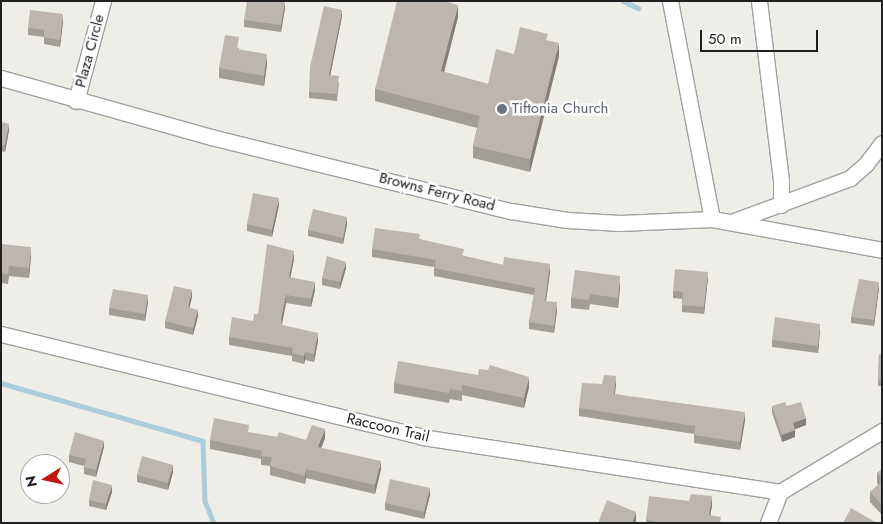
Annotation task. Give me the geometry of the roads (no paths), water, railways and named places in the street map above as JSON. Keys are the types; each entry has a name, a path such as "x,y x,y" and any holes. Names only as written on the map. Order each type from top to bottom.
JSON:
{"street":[{"name":"Plaza Circle","path":"76,101 103,1"},
{"path":"670,1 712,219"},
{"path":"759,1 781,181 781,205"},
{"name":"Browns Ferry Road","path":"1,78 76,101 511,211 568,220 620,223 712,219 882,250"},
{"path":"733,222 850,178 866,164 882,143"},
{"name":"Raccoon Trail","path":"1,334 422,437 780,492"},
{"path":"768,523 780,492 882,431"}],"waterway":[{"path":"623,1 638,8"},
{"path":"1,383 203,441 205,501 214,523"}],"place":[{"name":"Tiftonia Church","path":"502,109"}]}
